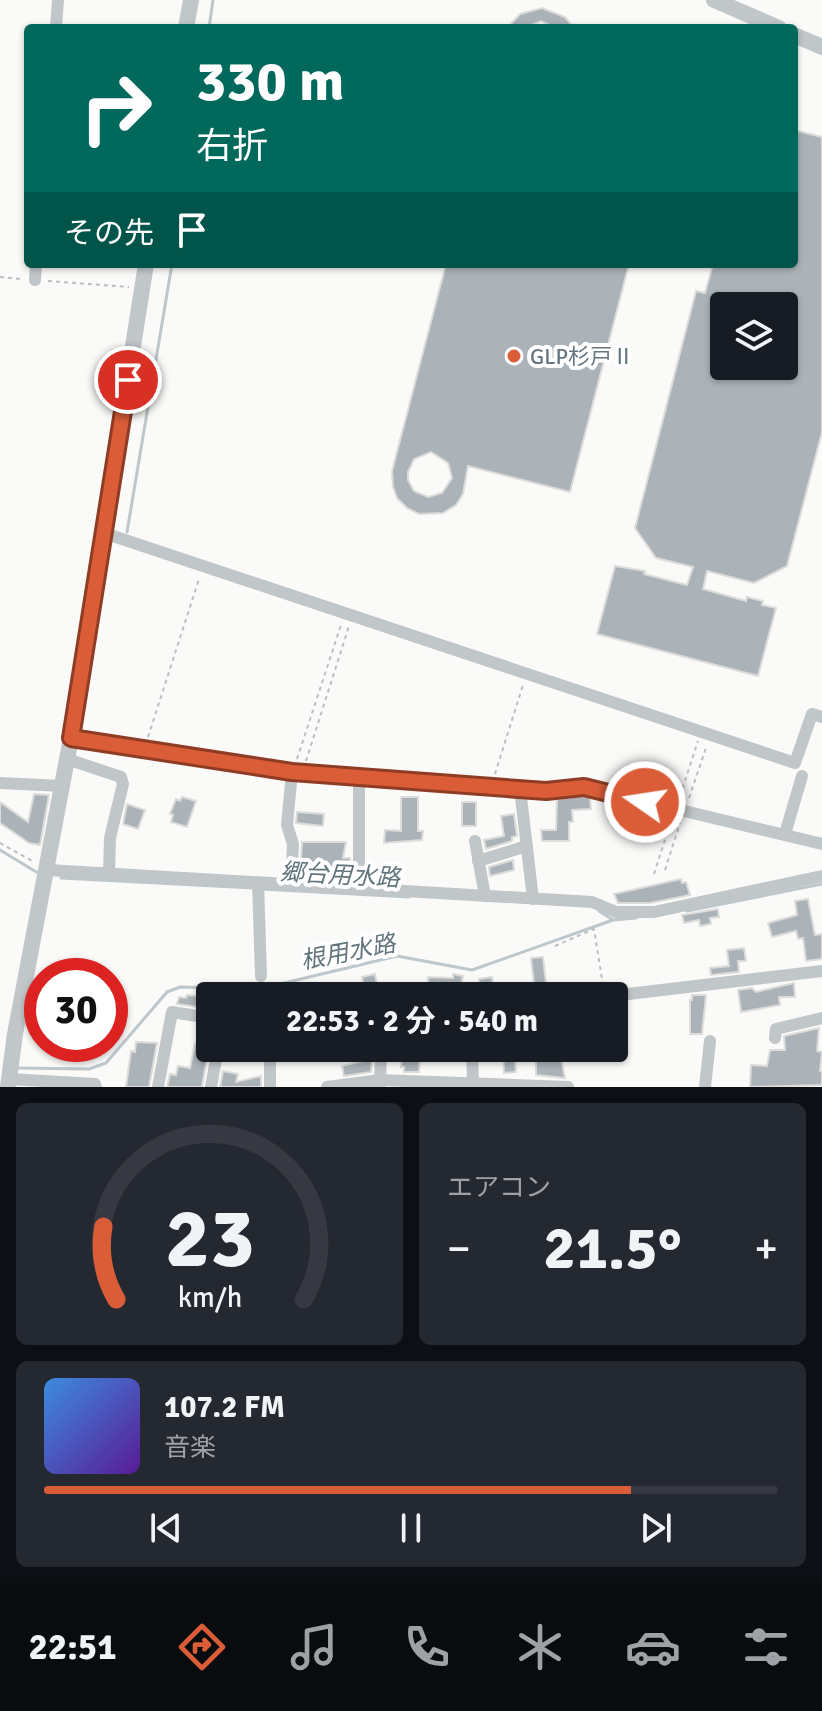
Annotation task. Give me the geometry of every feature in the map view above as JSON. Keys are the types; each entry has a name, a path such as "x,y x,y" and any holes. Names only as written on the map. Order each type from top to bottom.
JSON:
{"street":[{"path":"56,24 58,0"},
{"path":"187,24 191,0"},
{"path":"714,0 770,24"},
{"path":"798,37 822,47"},
{"path":"35,280 36,268"},
{"path":"96,1087 95,1084 10,1075 71,738 145,268"},
{"path":"104,533 795,763 812,714 822,717"},
{"path":"71,738 297,773 546,791 584,787 822,844"},
{"path":"67,759 121,777 123,784 110,838 109,873"},
{"path":"291,885 293,844 287,825 297,773"},
{"path":"785,834 802,776"},
{"path":"359,777 359,889"},
{"path":"0,783 62,786"},
{"path":"520,789 533,899"},
{"path":"475,841 485,896"},
{"path":"478,861 527,846"},
{"path":"48,870 259,887 291,885 592,902 616,912 654,912 822,876"},
{"path":"259,887 261,976"},
{"path":"628,991 822,971"},
{"path":"158,1087 172,1012 196,1016"},
{"path":"775,1038 776,1029 822,1018"},
{"path":"705,1087 710,1041"},
{"path":"211,1087 215,1062"},
{"path":"270,1062 270,1087"},
{"path":"380,1083 381,1062"},
{"path":"472,1062 473,1083"},
{"path":"147,1064 162,1066"},
{"path":"327,1087 380,1083 568,1087"}],"path":[{"path":"0,277 142,289"},
{"path":"144,749 203,567"},
{"path":"342,623 350,626 297,773 342,623"},
{"path":"491,786 526,675"},
{"path":"0,843 48,870"},
{"path":"555,946 594,929 604,982"}],"building":[{"path":"542,8 565,17 571,24 541,21 511,24 520,14"},
{"path":"798,131 822,137 822,432 787,566 754,583 707,571 703,589 746,601 747,597 763,601 762,605 776,608 758,676 597,634 615,566 645,571 644,574 687,585 693,567 656,558 635,528 696,291 705,293 712,268 798,268"},
{"name":"GLP杉戸Ⅱ","path":"445,268 628,268 570,492 468,466 463,494 456,505 443,513 419,514 397,498 392,471","holes":["431,452 448,463 452,478 442,493 428,497 414,491 408,480 408,472 414,459"]},
{"path":"34,794 49,795 40,845 29,843 0,823 0,802 28,822"},
{"path":"182,797 196,801 187,827 171,822 173,815 170,814 176,799 180,801"},
{"path":"401,797 418,797 418,831 423,831 422,840 384,843 385,830 401,831"},
{"path":"590,798 591,809 572,810 569,841 542,841 541,830 556,830 557,799"},
{"path":"462,802 476,802 476,826 462,826"},
{"path":"127,804 145,810 138,829 123,824"},
{"path":"297,812 324,814 323,826 296,823"},
{"path":"514,814 517,836 512,837 512,841 486,849 484,840 504,836 501,816"},
{"path":"302,842 346,842 343,858 350,858 350,879 300,876"},
{"path":"513,860 514,870 490,876 489,867"},
{"path":"681,879 682,883 686,882 690,895 650,903 618,903 614,894"},
{"path":"808,899 815,935 822,934 822,959 806,961 803,938 798,939 796,931 772,937 768,923 797,915 795,901"},
{"path":"718,909 719,917 710,918 711,924 700,926 699,920 684,923 682,915"},
{"path":"744,948 746,961 738,961 739,972 711,975 710,968 729,966 727,950"},
{"path":"543,957 546,982 534,982 531,958"},
{"path":"375,974 377,982 363,982 362,977"},
{"path":"453,974 463,976 462,982 428,982 428,977 453,978"},
{"path":"492,977 493,982 479,982 479,979"},
{"path":"794,983 795,997 779,997 780,1005 741,1012 738,990 752,988 756,992"},
{"path":"187,995 196,996 196,1007 177,1004 179,997 186,998"},
{"path":"692,995 706,995 702,1034 690,1034"},
{"path":"819,1028 817,1051 822,1052 822,1085 750,1087 751,1065 767,1066 770,1050 785,1050 784,1036"},
{"path":"136,1042 157,1043 149,1087 126,1087 131,1051 135,1052"},
{"path":"195,1043 196,1062 206,1062 202,1087 167,1087 170,1074 176,1075 178,1066 190,1068"},
{"path":"372,1062 371,1072 344,1076 342,1066"},
{"path":"402,1062 420,1062 419,1072 404,1072 404,1067 401,1067"},
{"path":"504,1062 515,1062 516,1072 504,1073"},
{"path":"536,1062 562,1062 565,1078 536,1075"},
{"path":"223,1071 238,1074 236,1082 261,1076 261,1087 220,1087"}],"waterway":[{"path":"210,24 213,0"},
{"path":"127,532 171,268"},
{"name":"郷台用水路","path":"0,850 38,873"},
{"name":"郷台用水路","path":"61,878 253,888"},
{"name":"根用水路","path":"687,911 822,884"},
{"name":"郷台用水路","path":"261,889 409,897"},
{"name":"郷台用水路","path":"599,911 613,920"},
{"name":"根用水路","path":"16,1068 89,1069 106,1063 167,992 180,987 259,989 397,956 472,970 613,920 636,918"}],"place":[{"name":"GLP杉戸Ⅱ","path":"514,356"}],"route":[{"path":"128,380 71,738 292,772 546,791 584,787 645,802"}]}
